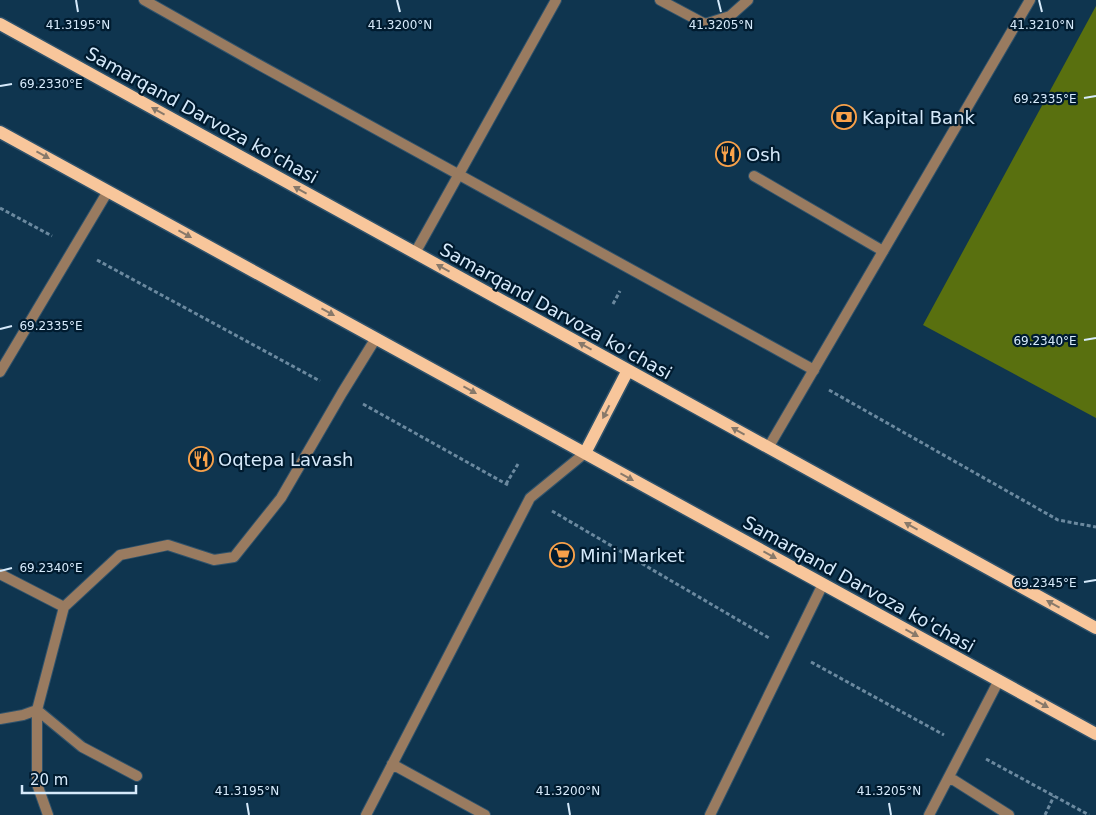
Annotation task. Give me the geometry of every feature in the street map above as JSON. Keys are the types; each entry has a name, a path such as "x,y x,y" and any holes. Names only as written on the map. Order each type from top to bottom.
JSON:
{"main road":[{"name":"Samarqand Darvoza ko'chasi","path":"0,24 1096,628"},
{"name":"Samarqand Darvoza ko'chasi","path":"0,132 1096,734"},
{"path":"585,453 628,370"}],"street":[{"path":"144,0 458,173 812,374"},
{"path":"415,252 556,0"},
{"path":"660,0 705,24 730,16 748,0"},
{"path":"768,448 1030,0"},
{"path":"754,176 883,251"},
{"path":"0,372 108,191"},
{"path":"48,815 37,784 37,710 64,607 120,555 168,545 214,560 234,557 281,498 376,338"},
{"path":"366,815 530,498 585,453"},
{"path":"0,574 64,607"},
{"path":"710,815 823,584"},
{"path":"929,815 999,680"},
{"path":"0,719 23,715 37,710"},
{"path":"37,710 82,747 137,776"},
{"path":"392,764 485,815"},
{"path":"949,777 1009,815"}],"path":[{"path":"812,374 1058,520 1096,527"},
{"path":"506,484 518,464"},
{"path":"1045,815 1054,796"}],"green space":[{"path":"1096,6 1096,418 923,325"}],"place":[{"name":"Kapital Bank","path":"844,117"},
{"name":"Osh","path":"728,154"},
{"name":"Oqtepa Lavash","path":"201,459"},
{"name":"Mini Market","path":"562,555"}]}
